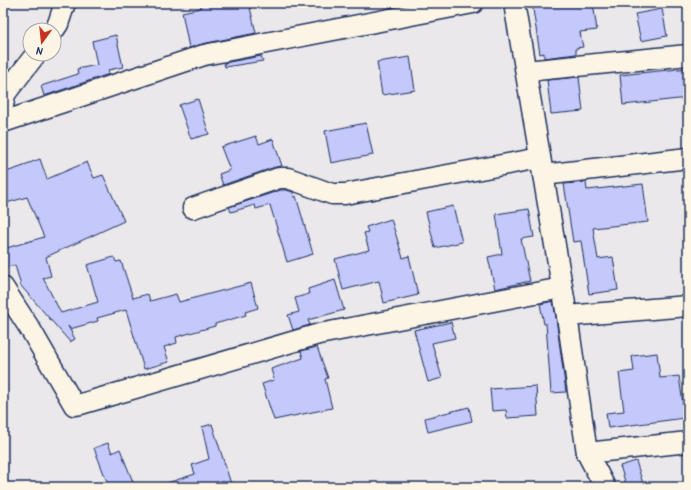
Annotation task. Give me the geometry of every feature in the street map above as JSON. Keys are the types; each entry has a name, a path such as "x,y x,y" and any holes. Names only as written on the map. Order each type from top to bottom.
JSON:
{"street":[{"path":"59,22 65,3"},
{"path":"3,122 204,55 474,3"},
{"path":"514,3 567,316 587,453 605,487"},
{"path":"526,71 688,55"},
{"path":"4,99 30,62"},
{"path":"194,208 279,178 288,178 332,194 345,194 542,166 688,158"},
{"path":"3,287 32,332 74,405 319,334 562,288"},
{"path":"567,316 688,306"},
{"path":"587,453 688,442"}],"building":[{"path":"200,3 249,3 256,33 189,48 182,12 201,8"},
{"path":"532,3 593,3 597,30 580,32 583,47 576,48 576,54 544,58 544,53 540,54"},
{"path":"662,9 667,36 641,41 635,14"},
{"path":"116,35 123,67 108,70 109,74 44,96 41,86 78,74 77,69 97,65 92,41"},
{"path":"261,56 263,61 225,67 224,63"},
{"path":"410,57 415,90 382,95 377,62"},
{"path":"688,68 688,98 623,105 620,75"},
{"path":"579,77 583,111 551,114 547,80"},
{"path":"198,99 209,134 191,139 179,105"},
{"path":"366,123 373,155 331,163 325,131"},
{"path":"256,136 259,144 273,139 282,166 223,185 219,174 230,170 221,147"},
{"path":"40,159 47,179 87,162 94,178 103,175 124,221 46,257 51,276 43,278 61,313 98,302 87,265 114,257 116,262 121,261 133,298 148,294 150,301 176,294 179,302 251,283 258,308 245,312 246,315 215,324 215,326 176,337 177,343 164,347 169,362 144,369 126,310 97,318 98,321 70,329 68,326 75,339 70,342 21,286 15,265 3,268 3,249 44,237 27,197 3,204 3,173"},
{"path":"586,182 587,190 643,184 648,222 593,228 598,259 613,257 618,290 589,294 581,241 573,242 564,184"},
{"path":"281,190 293,192 294,197 296,196 313,254 287,262 270,205 256,209 255,205 231,212 229,207"},
{"path":"453,206 462,242 435,248 426,212"},
{"path":"529,209 534,237 521,239 530,281 495,289 488,257 502,254 496,214"},
{"path":"391,219 403,258 409,256 418,295 384,303 379,281 343,290 335,259 369,250 364,233 368,232 366,227"},
{"path":"335,280 344,310 308,320 310,325 293,330 288,315 299,312 295,298 309,294 308,289"},
{"path":"553,301 566,392 551,393 546,324 544,324 540,304"},
{"path":"451,322 455,338 432,343 442,378 428,382 414,330"},
{"path":"317,347 328,378 325,379 332,408 274,420 262,384 274,380 271,369 303,358 301,351"},
{"path":"657,353 660,378 679,376 685,418 608,428 606,413 624,411 619,373 634,371 632,356"},
{"path":"536,386 538,416 507,418 506,410 492,411 490,389"},
{"path":"469,407 472,421 428,432 425,418"},
{"path":"212,424 232,487 165,487 164,484 195,474 192,465 209,459 202,427"},
{"path":"108,443 112,453 120,449 135,487 109,487 94,448"},
{"path":"636,461 644,487 627,487 620,466"}]}
